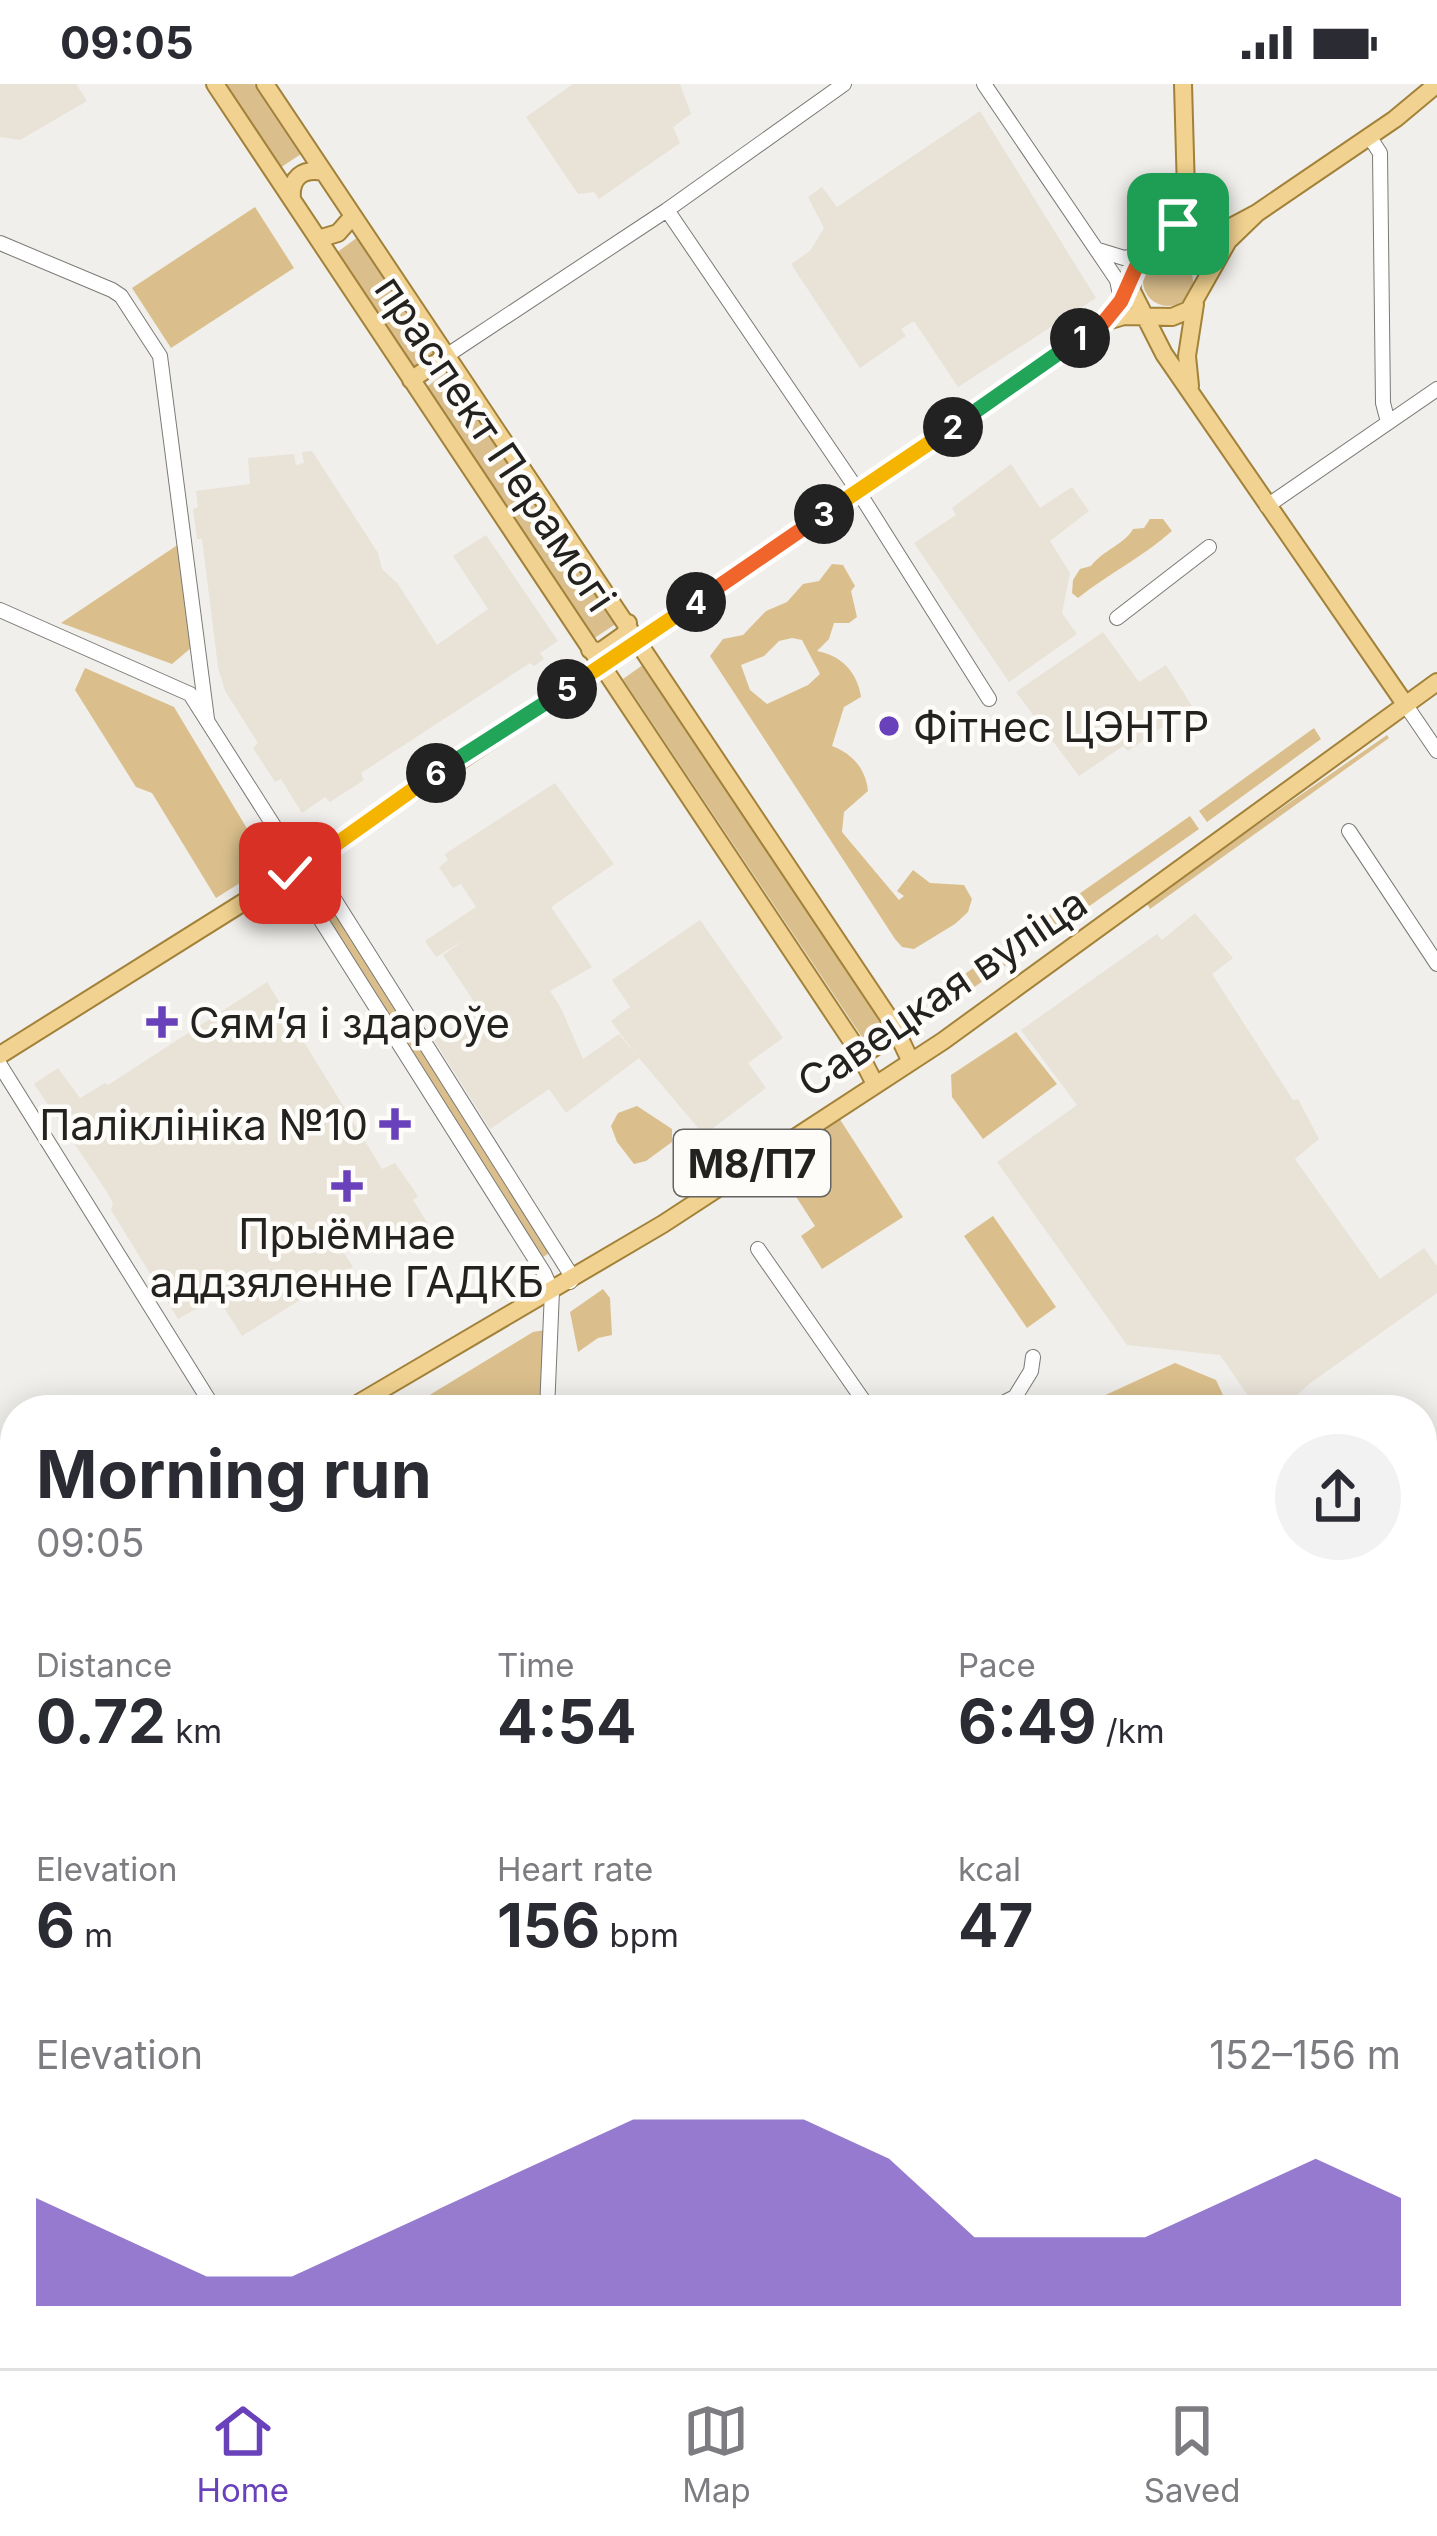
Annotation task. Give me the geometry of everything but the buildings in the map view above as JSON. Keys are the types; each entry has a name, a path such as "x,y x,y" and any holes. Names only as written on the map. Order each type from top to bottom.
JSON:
{"main road":[{"name":"праспект Перамогі","path":"215,84 859,1052 875,1084"},
{"name":"праспект Перамогі","path":"265,84 628,623 892,1024 911,1061"},
{"path":"1183,84 1186,190 1203,284"},
{"path":"1406,704 1155,341 1129,312 1124,279 1142,254 1226,230 1257,213 1437,84"},
{"path":"292,200 291,187 299,174 323,172"},
{"path":"1186,190 1196,212 1210,223 1257,213"},
{"path":"1162,245 1178,224 1186,190"},
{"path":"1191,393 1187,356 1203,284 1228,241 1257,213"},
{"path":"318,239 338,233 352,216"},
{"path":"1162,245 1174,245 1196,258"},
{"path":"606,675 639,641 1129,312 1172,317 1196,304"},
{"path":"1129,312 1155,341"},
{"path":"411,380 446,356"},
{"path":"590,650 601,651 625,634 628,623"},
{"path":"0,1055 632,657 650,658"},
{"name":"Савецкая вуліца","path":"373,1395 573,1278 911,1061 1138,902 1437,682"},
{"path":"859,1052 889,1038 892,1024"}],"street":[{"path":"446,356 844,84"},
{"path":"984,84 1098,250 1124,279"},
{"path":"1369,136 1380,153 1382,385 1388,422"},
{"path":"667,209 858,491 989,699"},
{"path":"0,243 121,296 160,356 207,719"},
{"path":"1098,250 1124,258 1142,254"},
{"path":"1267,506 1437,389"},
{"path":"1117,618 1209,547"},
{"path":"0,610 190,694 300,866 419,1035 573,1278 558,1297 551,1317"},
{"path":"190,694 200,686 201,678"},
{"path":"1406,704 1437,751"},
{"path":"1348,831 1437,964"},
{"path":"300,866 401,1047 552,1291 548,1395"},
{"path":"401,1047 419,1035"},
{"path":"0,1065 206,1395"},
{"path":"758,1249 860,1395"},
{"path":"539,1264 557,1252"},
{"path":"1014,1395 1031,1371 1033,1357"}],"shaded area":[{"path":"0,84 76,84 87,101 20,140 0,137"},
{"path":"223,84 254,84 301,154 280,168"},
{"path":"573,84 680,84 691,114 673,127 680,143 599,199 594,192 578,194 526,117"},
{"path":"980,111 1096,298 958,387 914,321 901,329 906,336 860,368 791,264 810,251 824,228 808,197 822,187 837,207"},
{"path":"255,207 294,268 171,348 132,288"},
{"path":"358,237 434,353 413,369 336,253"},
{"path":"1168,256 1186,263 1193,281 1186,299 1168,306 1150,299 1143,281 1150,263"},
{"path":"448,371 617,623 593,639 425,388"},
{"path":"312,451 378,553 382,569 398,584 437,645 488,609 453,556 486,535 558,641 540,653 544,659 534,666 530,663 361,773 364,780 330,802 325,797 302,813 281,779 275,782 253,748 258,743 225,691 202,539 197,539 193,509 198,507 196,491 250,484 248,458 294,454 296,465 304,463 302,452"},
{"path":"1011,464 1040,508 1072,487 1089,511 1050,541 1070,573 1062,613 1077,634 1009,682 914,543 956,515 952,508"},
{"path":"1150,519 1163,519 1172,531 1078,598 1072,593 1080,569 1091,566"},
{"path":"179,544 191,648 172,664 61,623"},
{"path":"832,564 843,565 855,586 851,591 857,617 849,623 834,623 829,639 817,651 847,666 861,697 844,707 832,746 856,762 868,791 844,812 842,832 899,900 904,896 897,891 913,870 930,883 964,885 972,899 968,912 955,924 914,949 902,947 895,939 710,656 723,639 743,635 803,584 819,581","holes":["802,640 820,674 808,685 767,704 750,690 741,665 764,656 779,641"]},
{"path":"1103,632 1139,682 1166,665 1192,706 1128,751 1123,746 1079,776 1016,692"},
{"path":"647,662 886,1025 864,1040 623,679"},
{"path":"85,668 174,707 269,865 216,898 152,793 136,787 75,690"},
{"path":"1314,728 1321,739 1207,822 1199,811"},
{"path":"1387,735 1389,738 1150,909 1146,902"},
{"path":"555,783 614,864 551,907 592,967 550,991 583,1059 619,1034 638,1057 611,1021 630,1007 612,980 700,920 783,1038 748,1063 766,1088 704,1135 639,1058 566,1113 549,1089 490,1129 434,1040 479,1009 443,955 464,940 436,957 425,941 476,907 461,884 453,888 439,867 448,860 445,854"},
{"path":"1190,816 1199,829 1031,947 1022,934"},
{"path":"317,886 551,1252 543,1257 308,892"},
{"path":"1195,913 1233,958 1212,974 1293,1100 1298,1099 1319,1139 1295,1159 1380,1279 1424,1248 1437,1266 1437,1293 1298,1395 1248,1395 1220,1355 1127,1345 997,1162 1077,1105 1021,1030 1157,934 1162,940"},
{"path":"1010,942 1020,955 937,1013 928,1000"},
{"path":"267,982 382,1169 395,1163 418,1196 413,1200 437,1238 416,1250 405,1232 398,1235 390,1224 379,1232 385,1242 375,1248 363,1231 340,1247 353,1267 242,1336 217,1297 178,1319 111,1210 113,1203 105,1189 34,1084 58,1068 80,1098 108,1085"},
{"path":"1016,1032 1057,1084 983,1139 952,1097 951,1075"},
{"path":"637,1106 672,1129 672,1142 634,1164 611,1126 618,1113"},
{"path":"839,1118 903,1217 822,1269 801,1236 815,1226 773,1161"},
{"path":"993,1216 1056,1307 1027,1328 964,1236"},
{"path":"603,1289 610,1298 612,1335 578,1352 570,1312"},
{"path":"545,1330 540,1395 430,1395 533,1332"},
{"path":"1175,1363 1216,1380 1223,1395 1106,1395"}],"place":[{"name":"Фітнес ЦЭНТР","path":"889,726"},
{"name":"Сямʼя і здароўе","path":"162,1022"},
{"name":"Паліклініка №10","path":"395,1124"},
{"name":"Прыёмнае аддзяленне ГАДКБ","path":"347,1186"}],"route":[{"path":"290,873 297,878 308,875 310,860 1104,322 1121,301 1142,254 1162,245 1178,224"}]}
